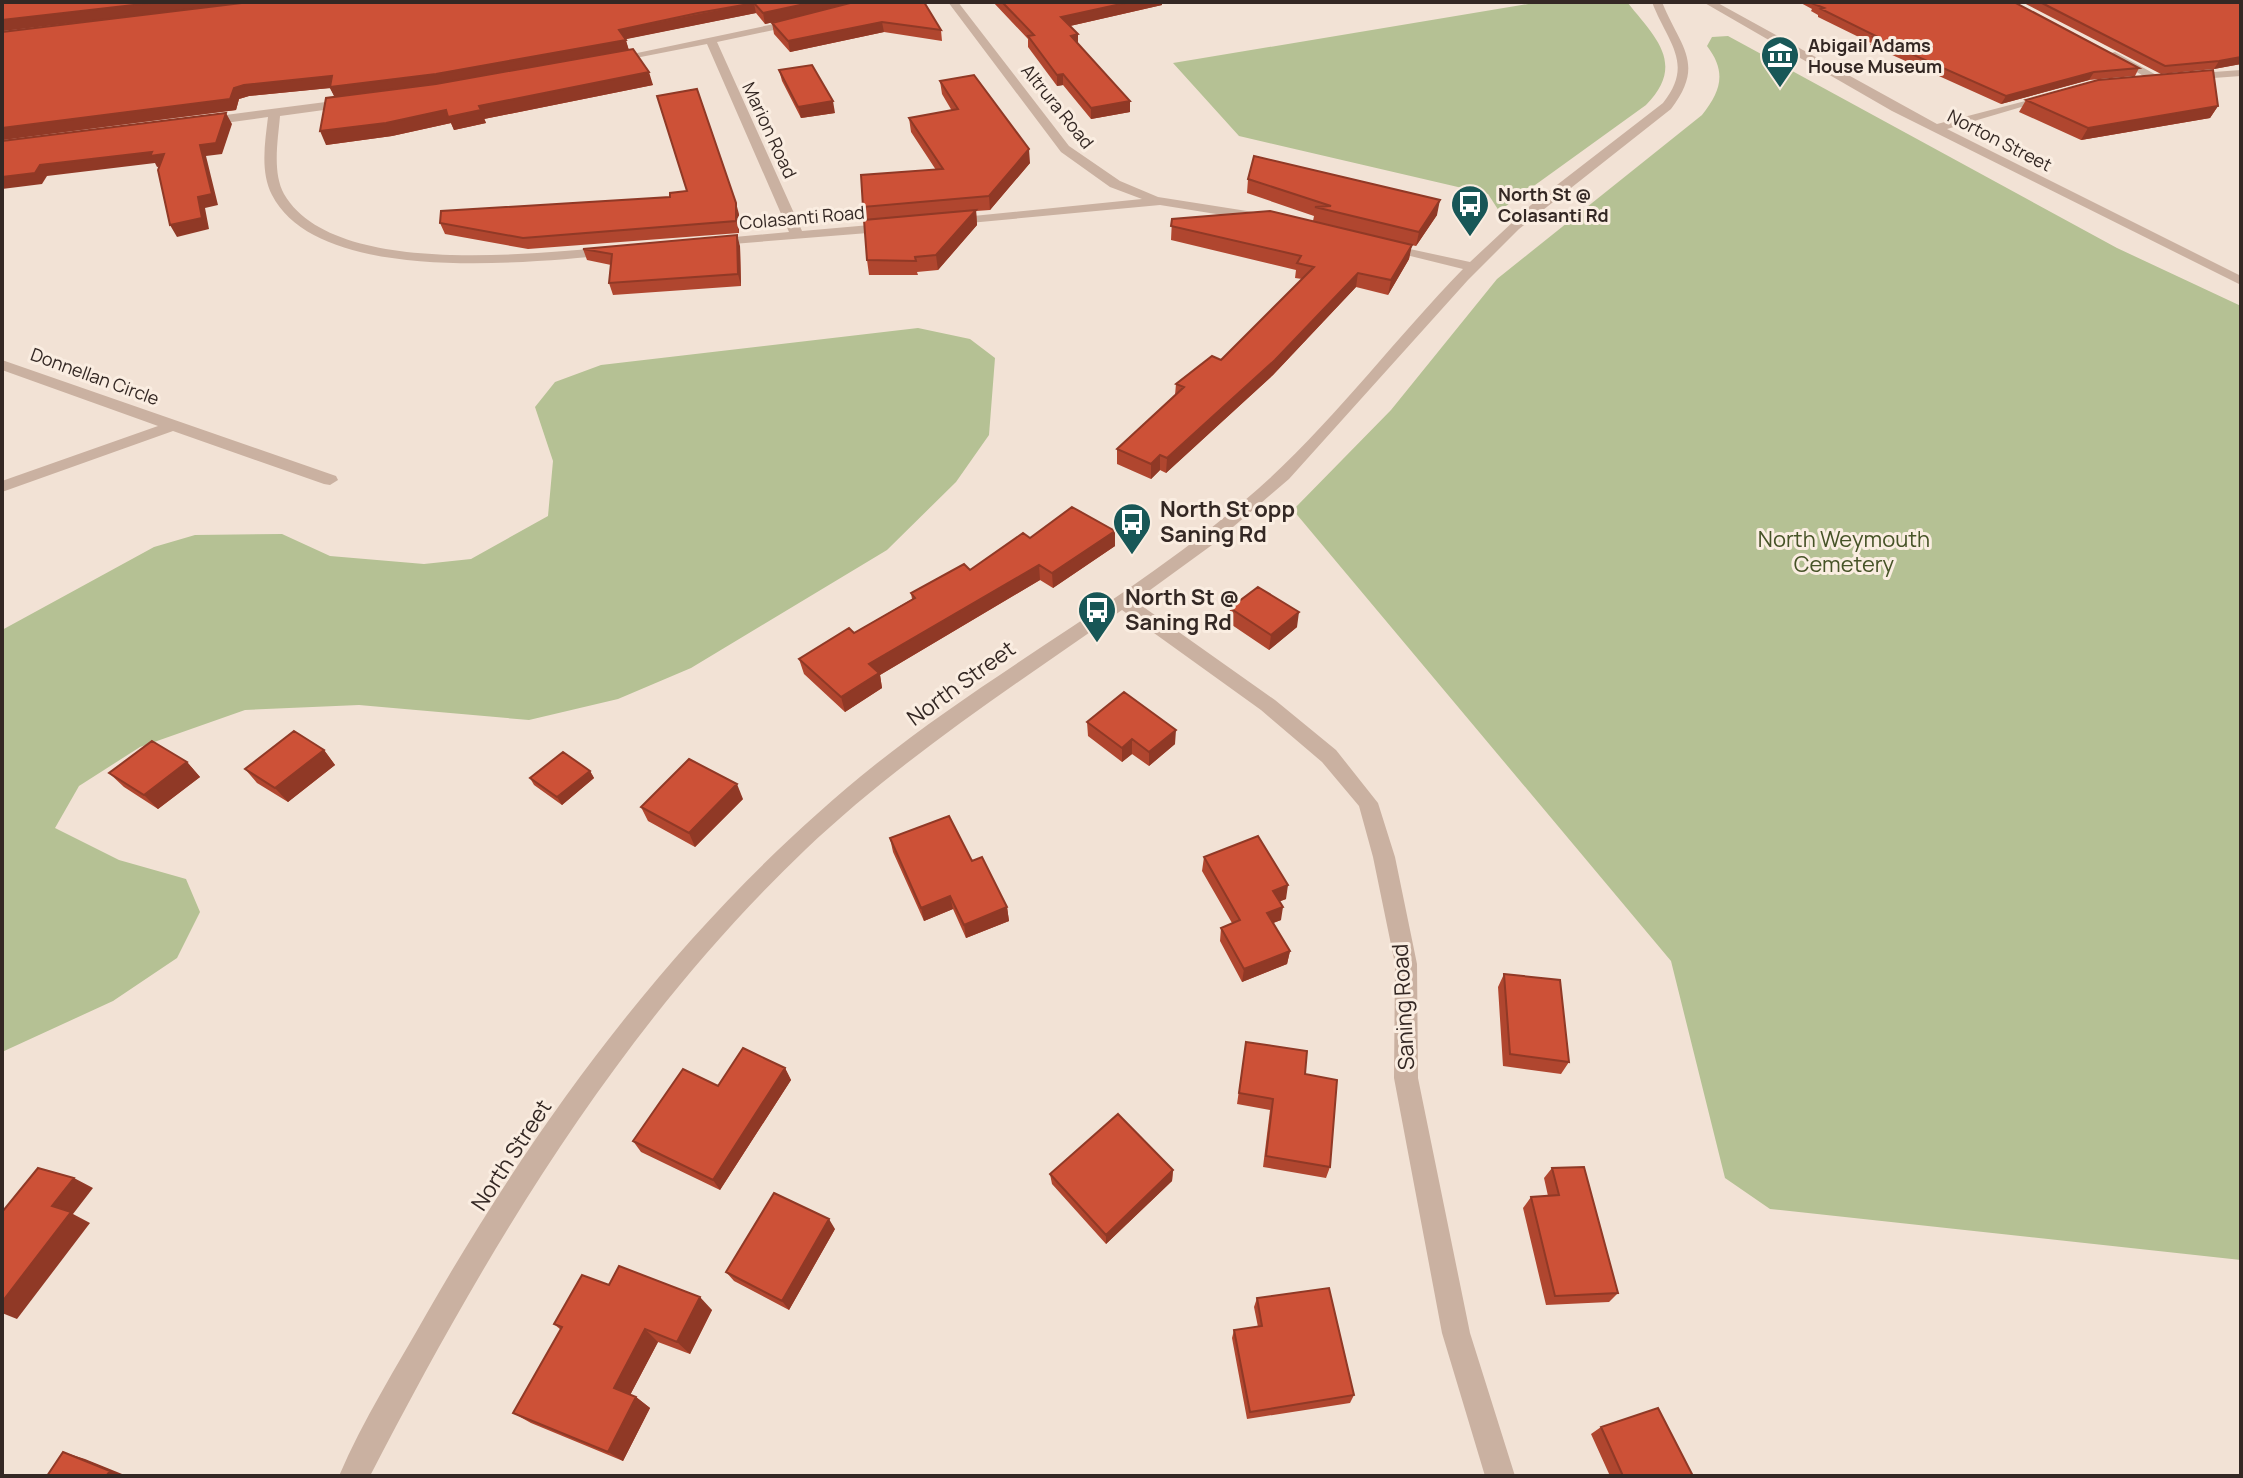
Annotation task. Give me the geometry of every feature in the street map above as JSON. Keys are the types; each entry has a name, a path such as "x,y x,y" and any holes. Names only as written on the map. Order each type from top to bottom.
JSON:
{"street":[{"name":"Altrura Road","path":"953,2 1065,149 1115,184 1160,201"},
{"name":"North Street","path":"1644,2 1670,30"},
{"name":"North Street","path":"354,1476 418,1351 510,1197 592,1076 662,988 731,911 878,774 958,712 1121,600 1247,508 1312,449 1472,267 1532,211 1673,101 1682,87 1686,66 1679,44 1657,2"},
{"name":"Norton Street","path":"1708,2 1832,74 2241,281"},
{"name":"Norton Street","path":"1723,2 1747,22"},
{"path":"591,63 712,42 816,17"},
{"name":"Marion Road","path":"712,42 797,234"},
{"path":"2102,49 2156,79"},
{"path":"2129,82 2241,73"},
{"path":"1937,128 2065,92"},
{"path":"196,122 365,101"},
{"path":"274,113 271,167 280,198 296,217 319,234 356,247 408,258 475,260 622,250"},
{"path":"935,224 1160,201 1282,221"},
{"name":"Colasanti Road","path":"696,244 908,226"},
{"path":"1372,242 1472,267"},
{"name":"Donnellan Circle","path":"2,365 330,480"},
{"name":"Donnellan Circle","path":"2,487 173,426"},
{"name":"Saning Road","path":"1121,600 1268,705 1329,756 1368,803 1384,857 1406,964 1406,1078 1456,1333 1500,1476"}],"green space":[{"path":"1540,2 1627,2 1662,52 1664,77 1646,105 1499,211 1488,194 1239,136 1173,63"},
{"name":"North Weymouth Cemetery","path":"1728,36 2117,248 2241,306 2241,1260 1770,1209 1725,1178 1671,961 1293,510 1391,410 1497,279 1702,115 1714,98 1719,81 1717,64 1707,46 1712,37"},
{"path":"918,328 970,339 995,358 989,435 956,482 887,550 691,668 618,699 529,720 359,705 245,710 140,747 79,786 55,828 119,860 186,879 200,912 177,958 113,1001 2,1052 2,630 154,547 195,535 282,534 330,556 424,564 471,559 548,516 553,461 535,407 555,382 601,365"}],"building":[{"path":"2,2 160,2 2,20"},
{"path":"250,2 814,2 763,13 754,3 698,13 619,30 626,40 436,74 330,87 332,76 244,85 234,88 230,99 2,128 2,32"},
{"path":"854,2 924,2 941,30 882,22 788,41 772,23"},
{"path":"1002,2 1130,2 1061,17 1078,34 1071,36 1130,101 1091,108 1063,74 1057,75 1028,36 1034,35"},
{"path":"2014,2 2139,68 2094,72 2006,96 1873,37 1876,36 1814,4"},
{"path":"2040,2 2241,2 2241,57 2165,66"},
{"path":"633,49 649,72 479,106 481,110 448,117 446,110 386,123 320,131 326,98 436,84"},
{"path":"812,65 833,101 798,107 779,70"},
{"path":"2213,70 2218,106 2088,128 2026,100 2098,80"},
{"path":"974,75 1029,149 989,196 863,207 861,175 943,169 909,118 958,109 940,81"},
{"path":"697,89 736,203 736,221 523,238 440,223 441,211 670,197 670,193 687,191 657,96"},
{"path":"226,113 216,143 200,145 212,194 198,197 202,218 170,225 158,170 164,154 150,156 152,152 40,165 35,173 2,177 2,141"},
{"path":"1254,156 1440,200 1419,232 1315,207 1331,206 1248,179"},
{"path":"976,210 936,255 915,257 916,261 867,260 864,220"},
{"path":"1270,211 1412,245 1391,280 1358,273 1275,360 1167,458 1160,455 1151,464 1117,449 1184,387 1176,384 1212,356 1221,360 1314,267 1297,263 1301,256 1171,226 1172,219"},
{"path":"737,235 738,274 609,283 612,254 583,249"},
{"path":"1072,507 1115,531 1052,573 1039,565 869,664 879,673 841,697 799,659 849,628 854,633 915,598 911,593 964,564 970,570 1023,533 1030,538"},
{"path":"1258,587 1299,612 1271,635 1230,608"},
{"path":"1124,692 1176,730 1149,752 1132,739 1122,748 1087,722"},
{"path":"294,731 324,750 275,788 245,769"},
{"path":"152,741 187,762 144,795 109,773"},
{"path":"563,752 590,771 557,797 530,778"},
{"path":"689,759 737,784 689,833 641,807"},
{"path":"949,816 972,861 982,857 1007,907 964,925 950,896 921,908 890,838"},
{"path":"1258,836 1288,885 1273,891 1283,907 1267,913 1290,951 1244,969 1221,928 1240,920 1204,857"},
{"path":"1504,974 1560,980 1569,1062 1510,1054"},
{"path":"1246,1042 1307,1051 1305,1074 1337,1080 1330,1167 1266,1156 1273,1099 1239,1093"},
{"path":"743,1048 785,1068 713,1180 633,1141 683,1069 718,1086"},
{"path":"1118,1114 1173,1170 1106,1235 1050,1174"},
{"path":"1584,1167 1618,1293 1555,1296 1531,1197 1559,1195 1552,1168"},
{"path":"38,1168 74,1178 52,1206 71,1212 2,1302 2,1212"},
{"path":"774,1193 829,1219 782,1301 726,1272"},
{"path":"619,1266 700,1297 677,1342 645,1329 614,1388 636,1397 608,1452 513,1413 562,1327 554,1324 582,1275 609,1285"},
{"path":"1329,1288 1354,1395 1250,1412 1234,1330 1262,1326 1257,1298"},
{"path":"1658,1408 1693,1476 1623,1476 1601,1427"},
{"path":"63,1452 110,1471 106,1476 47,1476"}],"place":[{"name":"Abigail Adams House Museum","path":"1780,89"},
{"name":"North St @ Colasanti Rd","path":"1470,238"},
{"name":"North St opp Saning Rd","path":"1132,556"},
{"name":"North St @ Saning Rd","path":"1097,644"}]}
